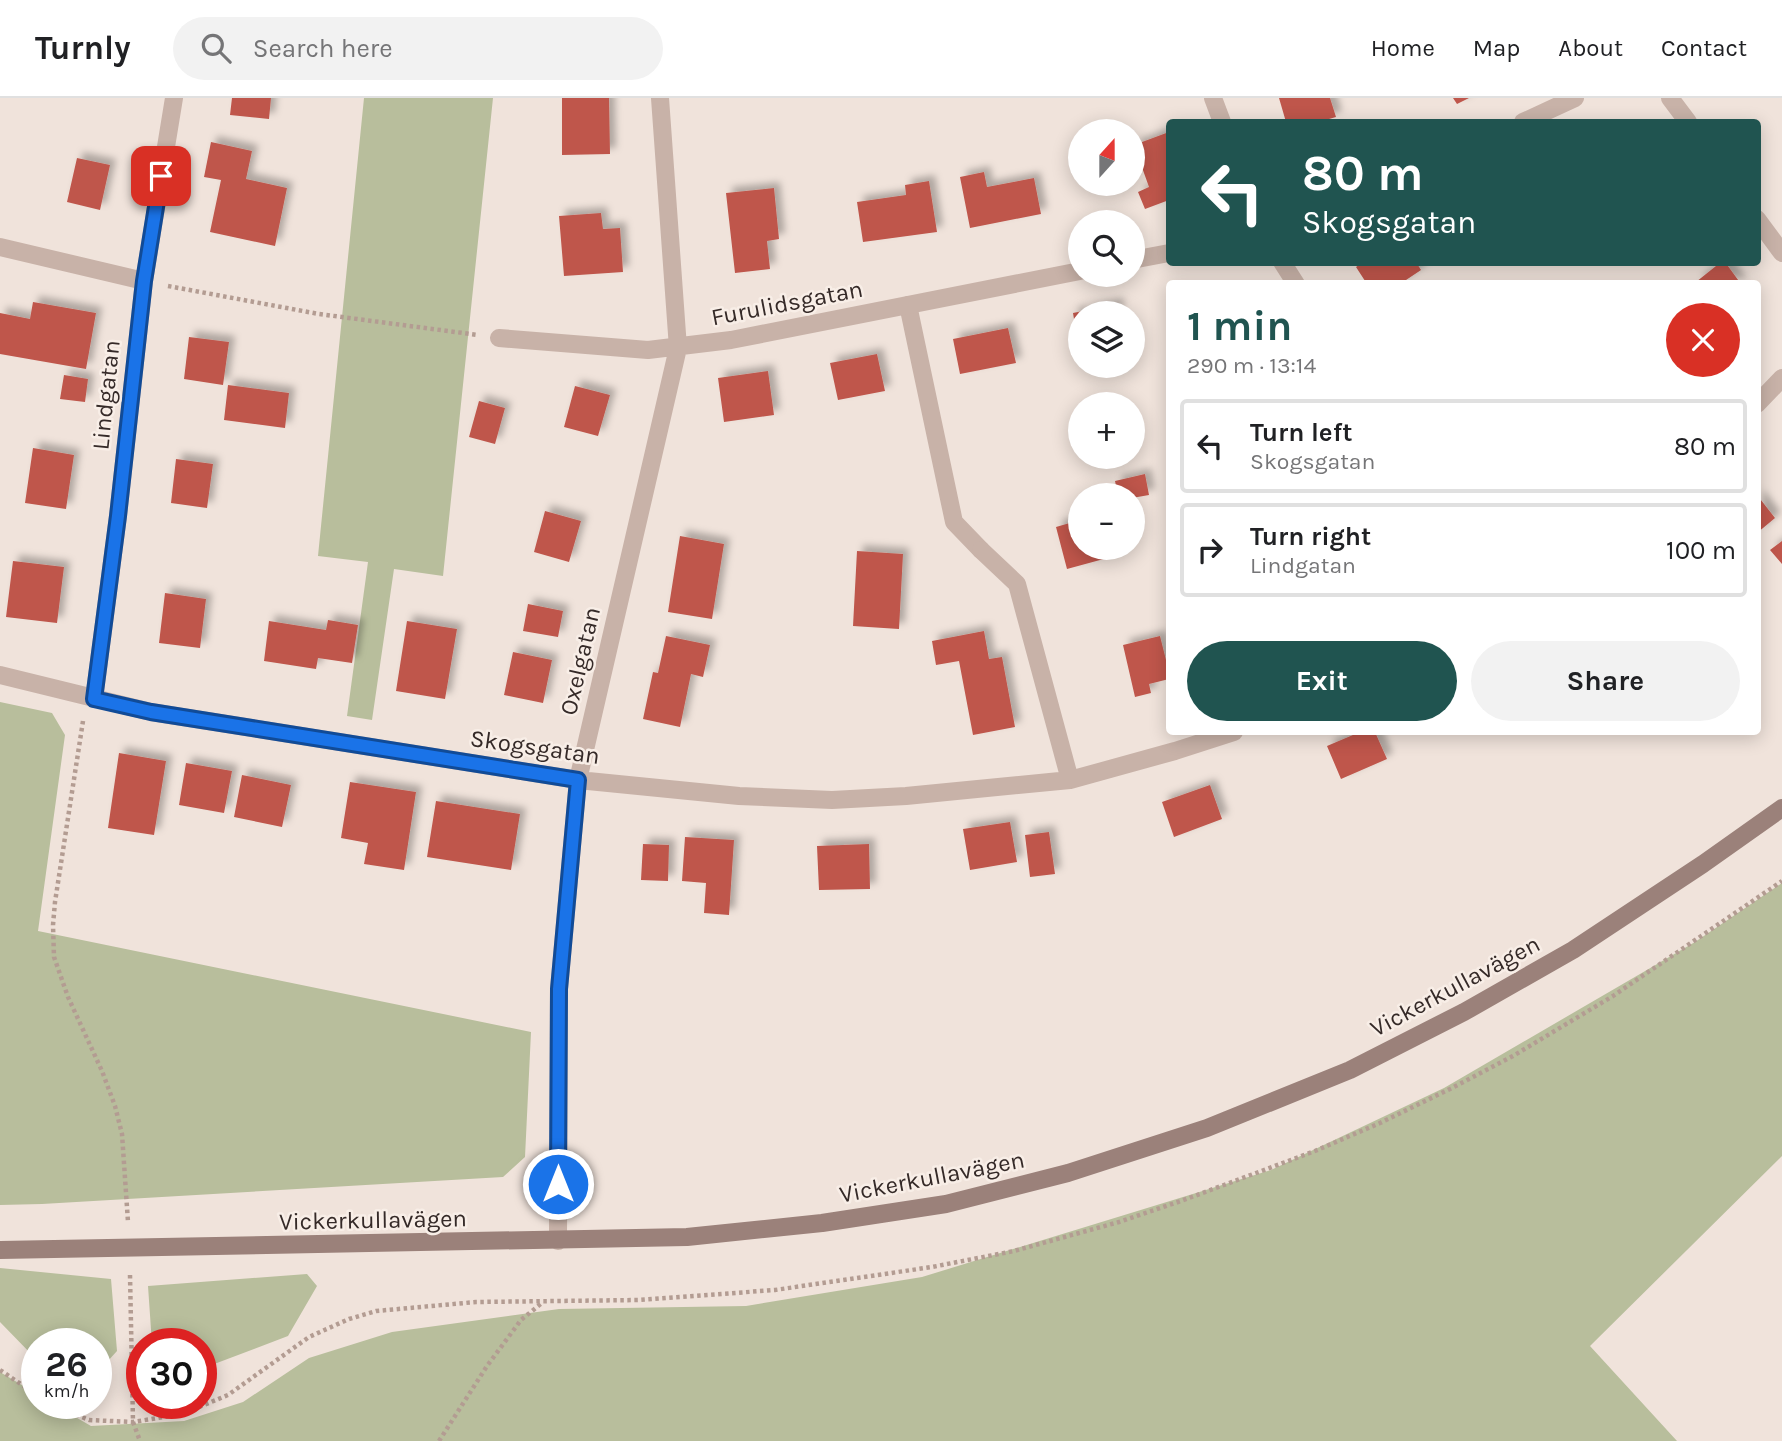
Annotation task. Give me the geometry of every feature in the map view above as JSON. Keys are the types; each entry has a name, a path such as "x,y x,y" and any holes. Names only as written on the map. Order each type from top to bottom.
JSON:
{"main road":[{"name":"Vickerkullavägen","path":"0,1250 687,1237 822,1223 946,1204 1068,1173 1207,1128 1350,1070 1476,1005 1573,950 1782,808"}],"street":[{"name":"Lindgatan","path":"91,698 116,529 144,281 174,98"},
{"name":"Oxelgatan","path":"558,1241 559,989 578,780 678,348 660,98"},
{"path":"1213,98 1221,119"},
{"path":"1530,119 1575,98"},
{"path":"1670,98 1686,119"},
{"path":"1761,224 1782,253"},
{"path":"0,247 144,281"},
{"path":"1145,258 1166,254"},
{"name":"Furulidsgatan","path":"499,338 648,350 678,348 731,340 1068,273"},
{"path":"908,305 954,523 1017,584 1069,780"},
{"path":"1761,400 1782,378"},
{"name":"Skogsgatan","path":"0,675 151,712 578,780 739,796 832,800 906,796 1069,780 1225,735"}],"path":[{"path":"144,281 319,314 499,338"},
{"path":"91,698 55,902 52,925 54,957 68,997 115,1106 122,1135 128,1222"},
{"path":"130,1275 134,1422 140,1441"},
{"path":"439,1441 487,1366 522,1320 544,1301"},
{"path":"0,1370 21,1384"},
{"path":"87,1419 134,1422"}],"green space":[{"path":"364,98 493,98 443,576 394,569 372,720 347,716 368,562 318,556"},
{"path":"0,702 52,713 65,735 38,931 531,1032 525,1157 503,1177 0,1205"},
{"path":"1782,883 1782,1156 1590,1346 1677,1441 0,1441 0,1372 21,1384 21,1419 79,1419 91,1426 217,1419 217,1410 243,1402 309,1358 392,1332 559,1309 746,1306 922,1277 1271,1170 1444,1088 1695,942"},
{"path":"0,1268 111,1279 117,1351 112,1356 112,1328 21,1328 21,1344 0,1322"},
{"path":"307,1274 317,1286 288,1336 217,1363 217,1328 151,1328 148,1286"}],"building":[{"path":"232,98 271,98 269,119 230,115"},
{"path":"562,98 609,98 610,154 562,155"},
{"path":"1279,98 1330,98 1336,117 1329,119 1285,119"},
{"path":"1453,98 1469,98 1457,104"},
{"path":"1166,133 1166,201 1145,209 1140,196 1145,196 1145,189 1149,187 1145,176 1145,141"},
{"path":"211,142 252,151 246,179 287,188 275,246 210,232 221,180 204,177"},
{"path":"77,158 110,165 100,210 67,202"},
{"path":"984,172 987,187 1034,178 1041,214 970,228 960,177"},
{"path":"929,181 937,232 863,242 857,202 906,195 905,185"},
{"path":"774,188 779,239 767,241 770,269 735,273 726,193"},
{"path":"601,213 603,229 620,228 623,272 564,276 559,216"},
{"path":"1418,266 1421,270 1406,280 1364,280 1356,267"},
{"path":"1716,266 1728,266 1738,280 1698,280"},
{"path":"33,302 96,313 86,369 0,354 0,313 30,319"},
{"path":"1008,328 1016,363 960,374 953,339"},
{"path":"189,337 229,342 223,385 184,379"},
{"path":"877,354 885,391 838,400 830,363"},
{"path":"768,371 774,415 724,422 718,378"},
{"path":"64,375 88,379 85,402 60,399"},
{"path":"228,385 289,393 285,428 224,420"},
{"path":"575,386 610,395 598,436 564,427"},
{"path":"479,401 505,408 495,444 469,437"},
{"path":"33,448 74,455 66,509 25,503"},
{"path":"176,459 213,464 207,508 171,503"},
{"path":"1145,474 1149,495 1145,496 1145,483 1115,481"},
{"path":"1761,500 1775,518 1761,530"},
{"path":"545,511 581,521 569,562 534,552"},
{"path":"1068,524 1068,560 1100,560 1067,569 1056,527"},
{"path":"680,536 724,544 712,619 668,612"},
{"path":"1782,541 1782,564 1770,550"},
{"path":"857,551 903,554 899,629 853,626"},
{"path":"13,561 64,567 57,623 6,617"},
{"path":"165,593 206,599 200,648 159,643"},
{"path":"528,604 563,611 558,637 523,631"},
{"path":"328,620 358,625 352,663 318,658 316,669 264,661 269,621 326,630"},
{"path":"407,621 457,629 445,699 396,691"},
{"path":"984,631 989,659 1002,657 1015,727 973,735 959,661 936,665 932,641"},
{"path":"666,636 710,645 703,677 691,674 680,727 643,719 653,672 658,673"},
{"path":"1160,636 1166,660 1166,680 1149,684 1151,693 1135,697 1123,645"},
{"path":"513,652 552,660 543,703 504,695"},
{"path":"1353,735 1376,735 1387,759 1341,779 1327,746"},
{"path":"119,753 166,761 154,835 108,828"},
{"path":"186,763 232,771 224,813 179,805"},
{"path":"242,775 291,785 282,827 234,817"},
{"path":"350,782 416,792 404,870 364,864 368,843 341,838"},
{"path":"1210,785 1222,819 1174,837 1162,802"},
{"path":"436,801 520,814 511,870 427,857"},
{"path":"1010,822 1017,862 970,870 963,829"},
{"path":"1049,832 1055,874 1030,877 1025,835"},
{"path":"685,837 734,840 729,915 704,913 706,883 682,881"},
{"path":"643,844 669,845 668,881 641,880"},
{"path":"869,844 870,889 819,890 817,846"}],"route":[{"path":"161,176 144,281 94,699 151,712 578,780 559,989 558,1184"}]}
